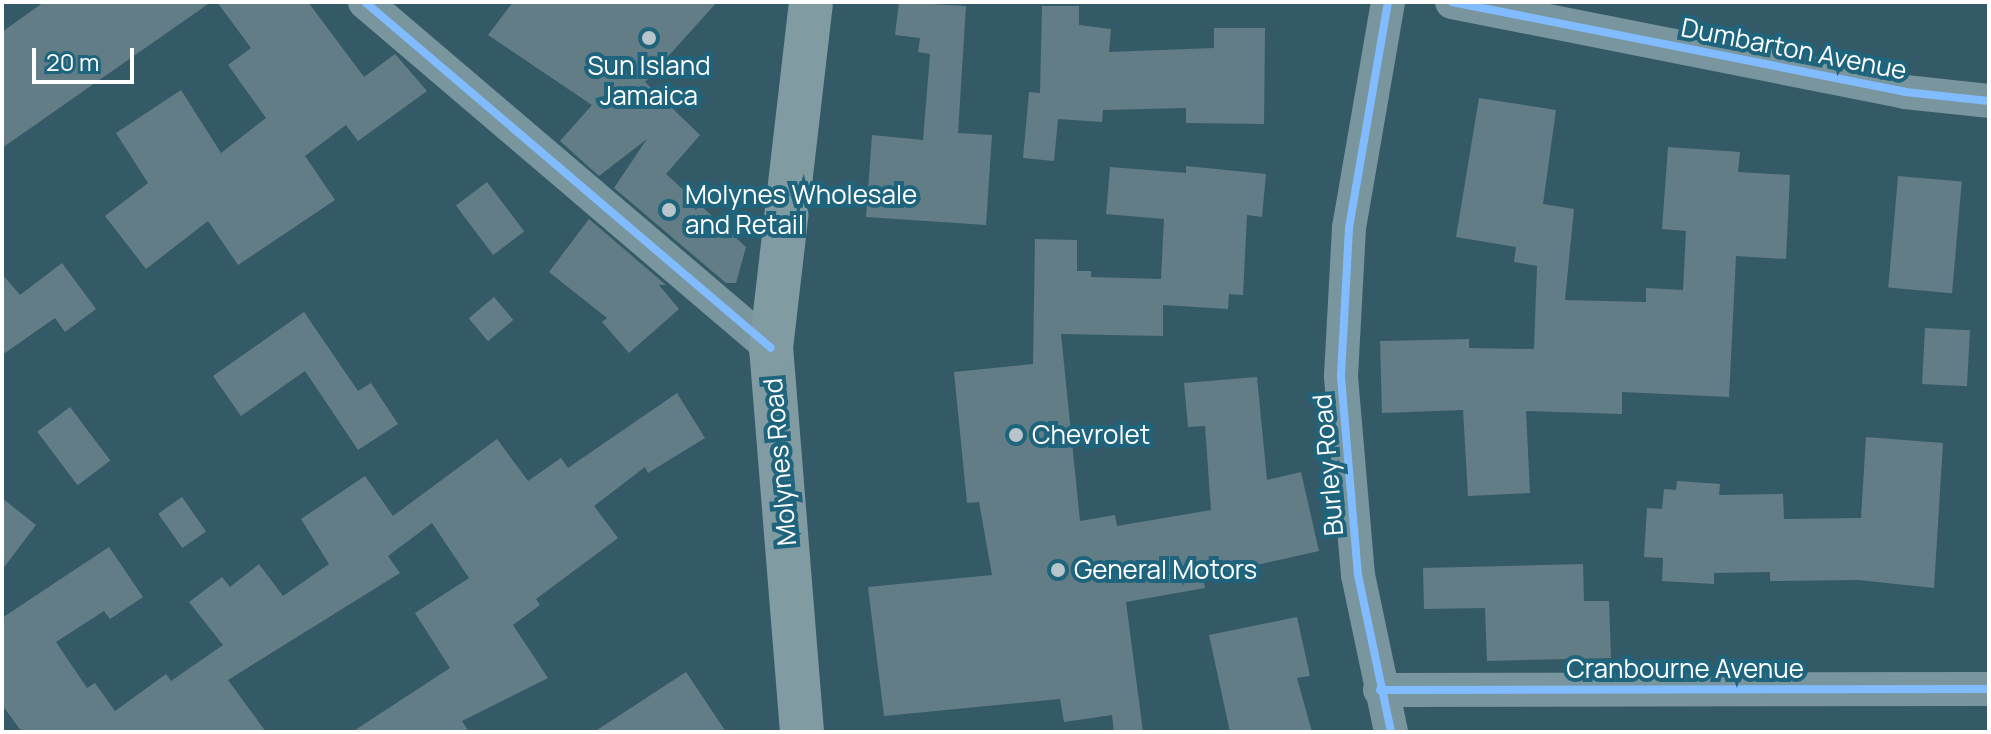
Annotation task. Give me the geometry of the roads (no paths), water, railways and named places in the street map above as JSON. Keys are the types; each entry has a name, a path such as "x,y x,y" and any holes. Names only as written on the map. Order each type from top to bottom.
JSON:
{"main road":[{"name":"Molynes Road","path":"802,732 771,348 811,2"}],"street":[{"path":"365,2 771,348"},
{"name":"Burley Road","path":"1388,2 1349,228 1341,377 1358,575 1391,732"},
{"name":"Dumbarton Avenue","path":"1452,2 1905,92 1989,101"},
{"name":"Cranbourne Avenue","path":"1380,690 1989,689"}],"place":[{"name":"Sun Island Jamaica","path":"649,38"},
{"name":"Molynes Wholesale and Retail","path":"669,210"},
{"name":"Chevrolet","path":"1016,435"},
{"name":"General Motors","path":"1058,570"}]}
